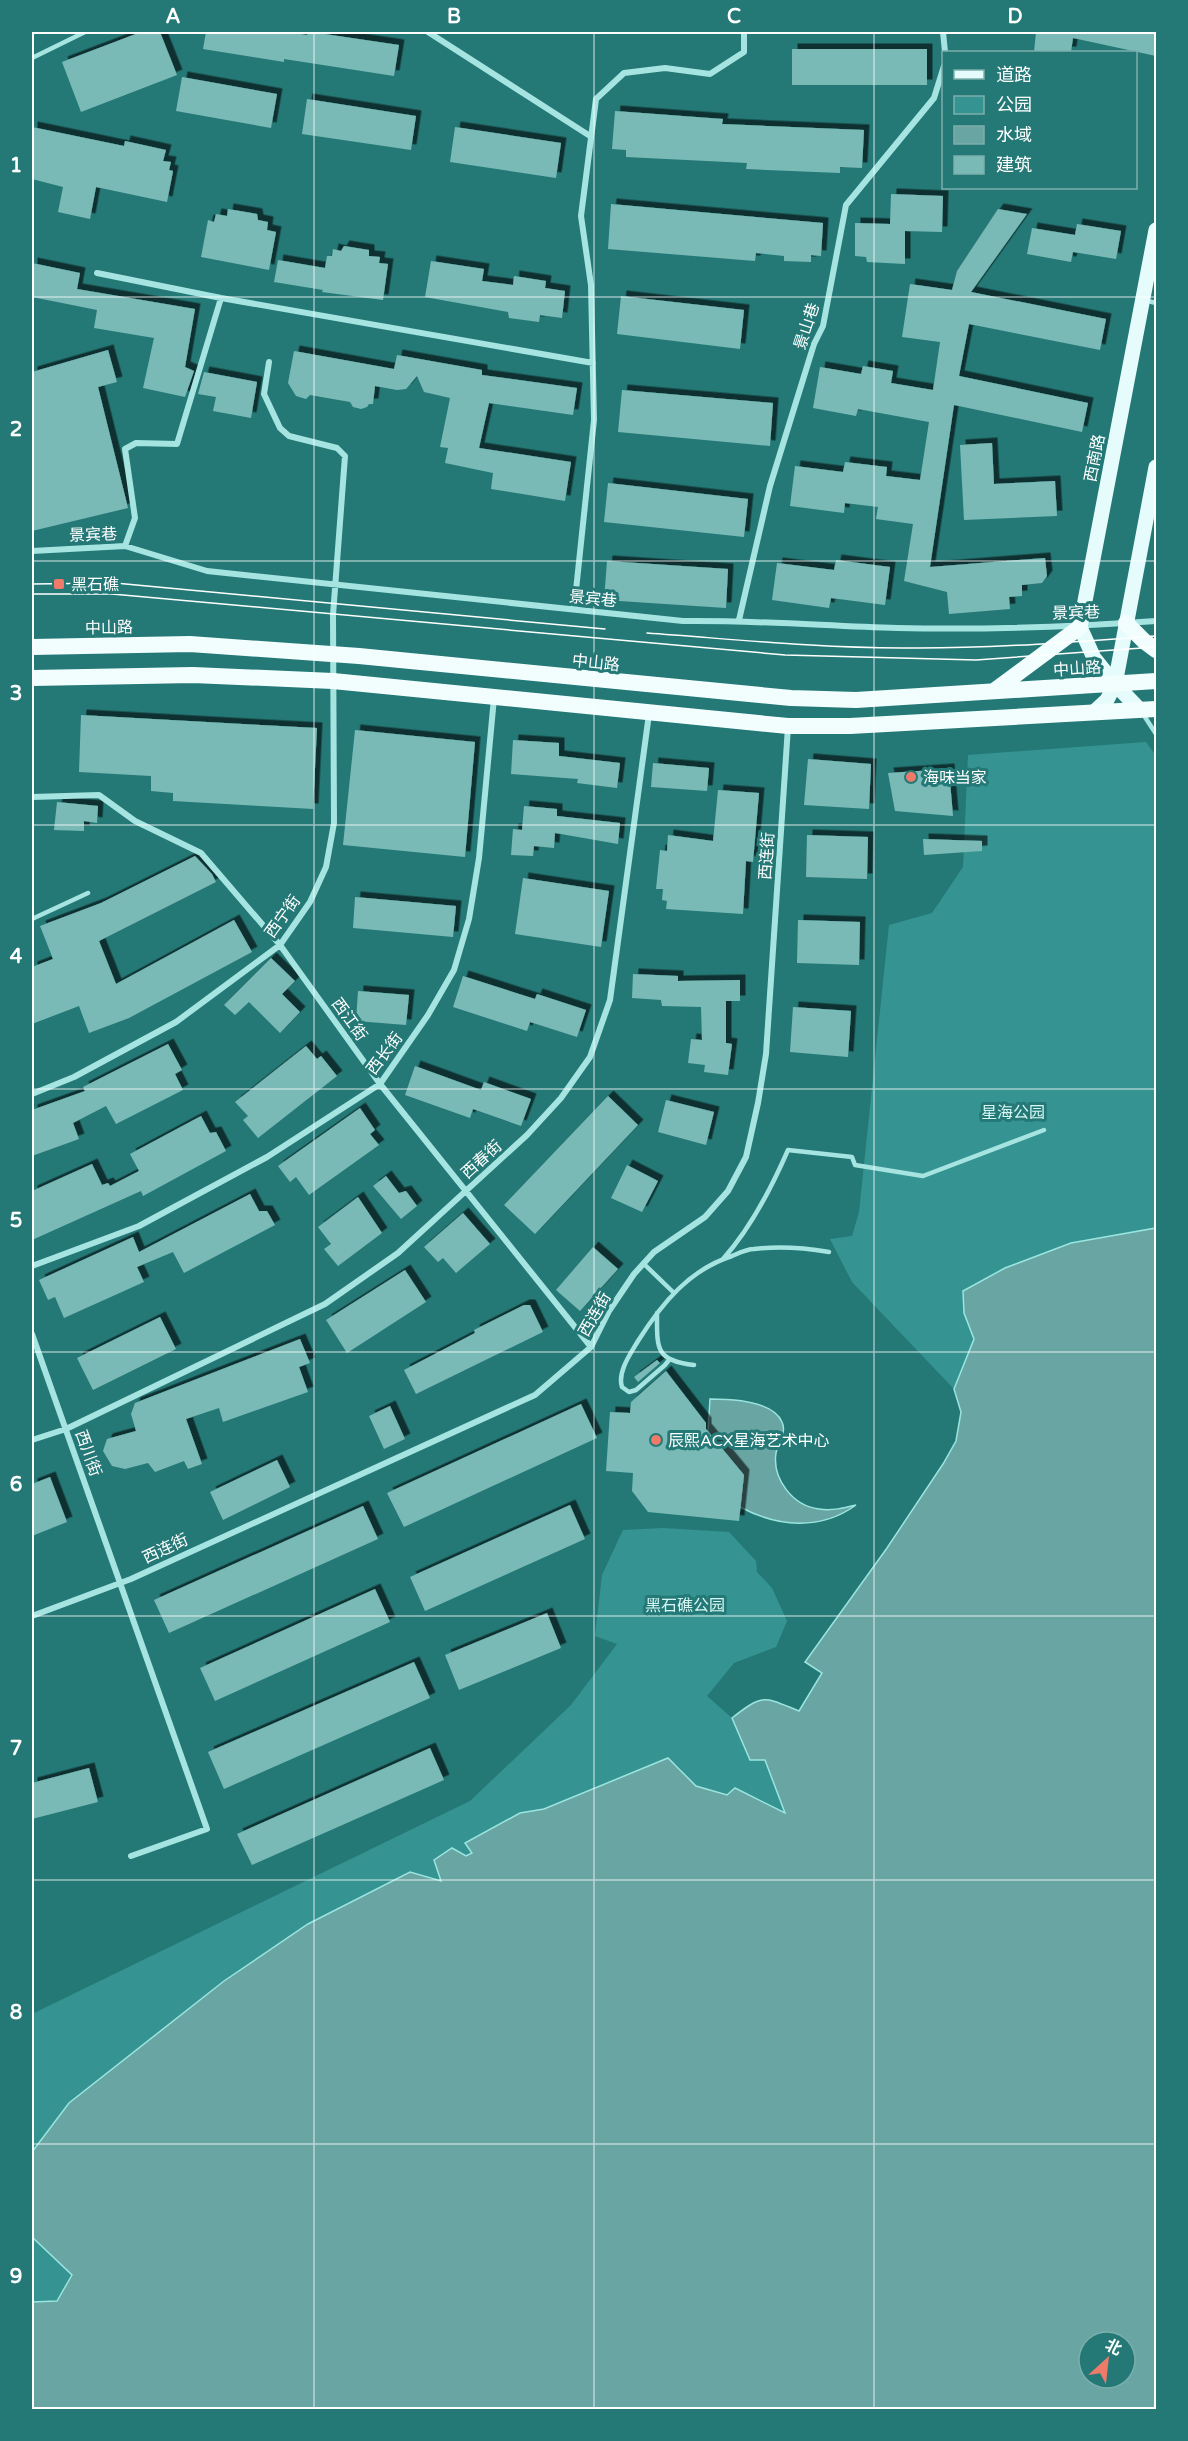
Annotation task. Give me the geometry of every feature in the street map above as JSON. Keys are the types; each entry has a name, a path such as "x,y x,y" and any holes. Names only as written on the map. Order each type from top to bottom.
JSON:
{"highway":[{"path":"1126,624 1156,650"},
{"path":"993,691 1080,627"},
{"name":"中山路","path":"32,647 190,644 333,654 791,698 856,700 1156,681"},
{"path":"32,678 193,675 333,681 788,726 850,726 1148,709"}],"main road":[{"name":"西南路","path":"1080,627 1150,301 1156,231"},
{"path":"1094,712 1107,700 1115,684 1156,467"},
{"path":"1080,627 1094,658 1115,684 1148,709"}],"street":[{"path":"428,32 590,136"},
{"path":"574,609 594,420 591,285 581,216 596,99 624,73 665,68 710,74 744,52 744,32"},
{"path":"944,32 945,51"},
{"name":"景山巷","path":"739,620 770,486 814,345 823,326 846,205 934,98 942,72"},
{"path":"97,273 221,298 593,363"},
{"path":"125,546 135,518 125,449 136,443 177,444 221,298"},
{"name":"西宁街","path":"32,1094 74,1077 176,1022 280,945 310,902 326,867 334,822 335,586 345,456 337,448 289,436 280,428 264,394 268,362"},
{"name":"景宾巷","path":"32,551 125,546 207,571 684,621 739,620 898,628 1080,627 1156,621"},
{"name":"西长街","path":"32,1266 139,1226 267,1158 380,1083 428,1015 454,970 469,919 479,858 494,697"},
{"name":"西春街","path":"32,1440 66,1429 325,1304 398,1253 527,1135 561,1098 590,1057 610,1000 649,713"},
{"name":"西连街","path":"32,1616 121,1582 535,1395 591,1347 609,1311 654,1252 705,1217 728,1191 746,1157 766,1053 788,726"},
{"name":"西江街","path":"32,797 99,795 135,821 201,853 280,945 380,1083 591,1347"},
{"name":"西川街","path":"32,1334 207,1829 131,1856"}],"lane":[{"path":"32,58 85,32"},
{"path":"1148,709 1156,734"},
{"path":"32,919 88,893"},
{"path":"723,1259 739,1241 772,1185 788,1150 852,1157 855,1165 922,1176 1044,1130"},
{"path":"669,1360 636,1390 629,1392 622,1387 620,1381 623,1370 657,1310 698,1272 723,1259 753,1249 805,1248 829,1252"},
{"path":"644,1264 673,1293"},
{"path":"657,1310 657,1339 662,1352 669,1360 694,1365"}],"green space":[{"name":"星海公园","path":"1146,742 1156,756 1156,1228 1071,1243 1005,1268 964,1313 974,1339 954,1389 852,1282 830,1239 852,1236 859,1212 889,925 932,913 963,867 968,755"},
{"name":"黑石礁公园","path":"663,1528 729,1532 756,1561 757,1572 772,1588 787,1621 776,1647 734,1663 707,1696 732,1718 740,1735 765,1760 786,1814 735,1789 727,1795 696,1786 676,1764 544,1809 519,1813 466,1843 472,1853 466,1856 442,1881 410,1872 308,1924 32,2152 32,2014 470,1801 571,1705 617,1644 595,1636 602,1575 623,1530"},
{"path":"32,2237 72,2275 57,2301 32,2302"}],"water":[{"path":"1156,1228 1156,2409 32,2409 32,2302 57,2301 72,2275 32,2237 32,2152 69,2103 224,1981 308,1924 410,1872 441,1881 434,1860 452,1848 466,1856 472,1853 465,1843 520,1813 544,1809 668,1758 696,1786 727,1795 735,1788 785,1813 765,1760 750,1760 732,1718 751,1704 764,1700 771,1700 799,1711 822,1673 805,1662 887,1548 956,1441 961,1412 954,1389 974,1339 964,1313 963,1291 1005,1268 1071,1243"},
{"path":"710,1399 750,1402 770,1409 777,1415 782,1422 783,1430 776,1453 777,1472 786,1490 801,1503 824,1510 856,1505 828,1519 799,1523 769,1519 740,1507 708,1432"}],"building":[{"path":"141,32 160,32 177,75 81,112 62,62"},
{"path":"206,32 288,32 307,35 311,32 399,45 394,76 203,49"},
{"path":"1036,32 1156,32 1156,56 1073,38 1071,51 1034,51"},
{"path":"792,49 927,49 927,85 792,85"},
{"path":"182,77 277,94 271,128 176,111"},
{"path":"307,99 416,116 411,150 302,134"},
{"path":"615,111 723,119 722,124 864,130 862,168 840,167 840,173 746,169 747,163 626,157 626,150 612,149"},
{"path":"32,127 124,146 125,141 166,150 163,161 171,162 169,170 173,171 167,202 96,187 90,219 58,212 63,187 32,179"},
{"path":"455,127 561,143 556,178 450,162"},
{"path":"891,194 943,196 942,232 905,231 905,264 867,262 866,257 855,256 855,223 890,224"},
{"path":"611,204 823,223 821,256 811,255 811,262 784,261 784,256 756,253 755,261 608,249"},
{"path":"228,209 257,214 258,220 268,222 267,230 276,232 269,270 201,257 208,220 214,222 216,214 227,216"},
{"path":"998,209 1027,214 971,292 1106,319 1100,350 969,324 959,376 1088,403 1082,432 954,405 930,567 1045,558 1047,576 1042,583 1022,585 1022,596 1009,597 1010,609 949,614 947,592 904,581 913,524 876,519 878,507 845,503 844,513 790,506 795,466 843,472 845,462 887,467 886,476 920,480 929,422 858,409 856,416 813,408 820,367 861,374 863,366 893,371 891,383 933,390 940,342 902,337 910,284 952,290 957,271"},
{"path":"1077,224 1121,231 1116,259 1073,252 1071,262 1027,254 1032,228 1075,235"},
{"path":"344,246 369,250 369,256 380,257 379,263 388,264 383,300 322,292 323,290 274,282 278,260 325,268 327,256 332,256 333,249 341,251"},
{"path":"431,261 484,269 482,281 513,285 514,276 546,281 545,288 565,291 562,318 540,315 539,322 509,318 508,312 425,297"},
{"path":"32,263 80,273 77,289 195,309 185,367 194,371 185,397 143,388 154,338 94,328 97,310 32,297"},
{"path":"621,296 744,310 740,349 617,334"},
{"path":"108,350 117,382 98,387 128,508 32,531 32,372"},
{"path":"294,351 394,369 397,355 482,370 482,375 577,388 573,415 489,403 479,448 571,462 565,501 491,489 493,473 445,463 448,448 440,447 450,398 424,392 417,376 406,389 397,390 375,386 373,404 361,409 353,407 350,402 310,395 306,399 296,396 288,383"},
{"path":"204,372 257,382 251,418 213,411 216,397 198,394"},
{"path":"622,390 773,403 770,446 618,432"},
{"path":"992,443 994,484 1055,481 1057,516 964,520 960,445"},
{"path":"608,483 748,499 744,537 604,522"},
{"path":"836,560 890,567 885,605 831,598 829,608 772,600 777,563 834,570"},
{"path":"607,561 728,569 726,608 604,600"},
{"path":"81,715 317,728 313,809 173,801 173,793 151,791 151,776 79,772"},
{"path":"355,730 475,742 465,857 343,845"},
{"path":"513,740 559,743 559,756 620,763 617,788 577,783 578,779 511,774"},
{"path":"808,759 871,764 869,809 804,805"},
{"path":"653,763 709,768 707,791 651,787"},
{"path":"949,769 953,816 895,811 888,773"},
{"path":"718,790 759,793 753,862 746,861 743,914 666,909 667,901 662,900 663,889 656,889 660,850 667,851 668,835 713,841"},
{"path":"57,802 98,806 97,823 84,821 84,831 54,830"},
{"path":"524,806 557,809 557,816 620,823 618,844 555,833 554,848 534,846 533,856 511,855 513,829 522,830"},
{"path":"807,835 868,837 867,879 806,877"},
{"path":"923,839 982,841 982,851 924,855"},
{"path":"195,856 212,874 216,882 99,941 116,984 234,920 252,952 129,1018 89,1033 79,1006 32,1024 32,967 53,959 40,926 101,903"},
{"path":"523,878 609,891 601,947 515,934"},
{"path":"355,897 456,906 453,937 353,928"},
{"path":"798,920 860,922 859,965 797,963"},
{"path":"271,958 295,981 282,994 300,1012 280,1033 249,1002 235,1015 224,1005"},
{"path":"633,974 678,976 678,981 740,980 740,1001 726,1001 726,1043 732,1044 728,1075 704,1072 705,1065 688,1063 691,1039 702,1040 701,1007 662,1006 661,1000 632,998"},
{"path":"463,976 535,999 537,994 586,1010 577,1037 530,1022 527,1031 453,1007"},
{"path":"358,991 409,995 406,1025 356,1021"},
{"path":"793,1007 851,1011 848,1057 790,1052"},
{"path":"168,1044 182,1070 175,1074 183,1090 116,1124 106,1106 73,1123 79,1139 32,1156 32,1110 85,1091 83,1087"},
{"path":"306,1046 317,1059 321,1056 337,1076 258,1138 243,1120 248,1116 235,1102"},
{"path":"415,1066 481,1090 484,1082 531,1099 521,1126 473,1109 470,1118 405,1095"},
{"path":"608,1096 638,1125 535,1234 504,1205"},
{"path":"666,1100 714,1112 706,1145 658,1132"},
{"path":"360,1108 375,1130 370,1134 379,1145 309,1195 296,1177 290,1182 278,1166"},
{"path":"201,1116 210,1133 216,1132 226,1151 143,1196 141,1191 32,1240 32,1191 92,1164 102,1185 108,1183 110,1186 139,1171 130,1154"},
{"path":"627,1165 658,1181 642,1212 611,1198"},
{"path":"386,1176 399,1193 406,1191 417,1206 401,1219 373,1186"},
{"path":"250,1194 259,1211 267,1211 275,1225 184,1273 173,1252 137,1267 144,1282 64,1318 55,1297 48,1300 39,1280 133,1237 139,1252"},
{"path":"358,1197 382,1233 338,1266 324,1249 331,1244 318,1227"},
{"path":"463,1213 490,1244 456,1273 443,1258 438,1262 424,1247"},
{"path":"593,1247 618,1269 580,1311 556,1290"},
{"path":"405,1270 426,1302 347,1353 326,1320"},
{"path":"524,1305 530,1305 543,1332 416,1394 404,1370 475,1333 474,1330"},
{"path":"160,1317 176,1349 93,1390 77,1358"},
{"path":"300,1339 310,1363 299,1367 308,1392 223,1422 219,1408 186,1419 202,1464 188,1469 184,1461 155,1472 148,1463 125,1469 112,1466 103,1451 107,1439 136,1431 131,1414 135,1403"},
{"path":"657,1360 660,1363 638,1382 634,1377"},
{"name":"辰熙ACX星海艺术中心","path":"666,1371 706,1423 706,1429 744,1475 739,1521 648,1512 632,1491 633,1473 606,1471 610,1412 630,1413 631,1402"},
{"path":"581,1404 597,1438 404,1527 387,1493"},
{"path":"390,1406 405,1439 384,1449 369,1416"},
{"path":"277,1460 290,1487 223,1520 210,1492"},
{"path":"50,1477 67,1522 32,1536 32,1484"},
{"path":"570,1505 585,1539 425,1611 410,1577"},
{"path":"363,1506 378,1539 169,1633 154,1600"},
{"path":"375,1589 390,1622 215,1701 200,1668"},
{"path":"547,1613 561,1648 459,1690 445,1655"},
{"path":"414,1662 430,1698 224,1789 208,1752"},
{"path":"430,1748 444,1780 252,1865 237,1834"},
{"path":"89,1768 98,1802 32,1819 32,1783"}],"tram line":[{"path":"32,584 115,583 605,629"},
{"path":"32,594 112,594 785,655 976,660 1156,647"},
{"path":"647,633 870,648 998,646 1156,636"}],"place":[{"name":"黑石礁","path":"59,584"},
{"name":"海味当家","path":"911,777"},
{"name":"辰熙ACX星海艺术中心","path":"656,1440"}]}
